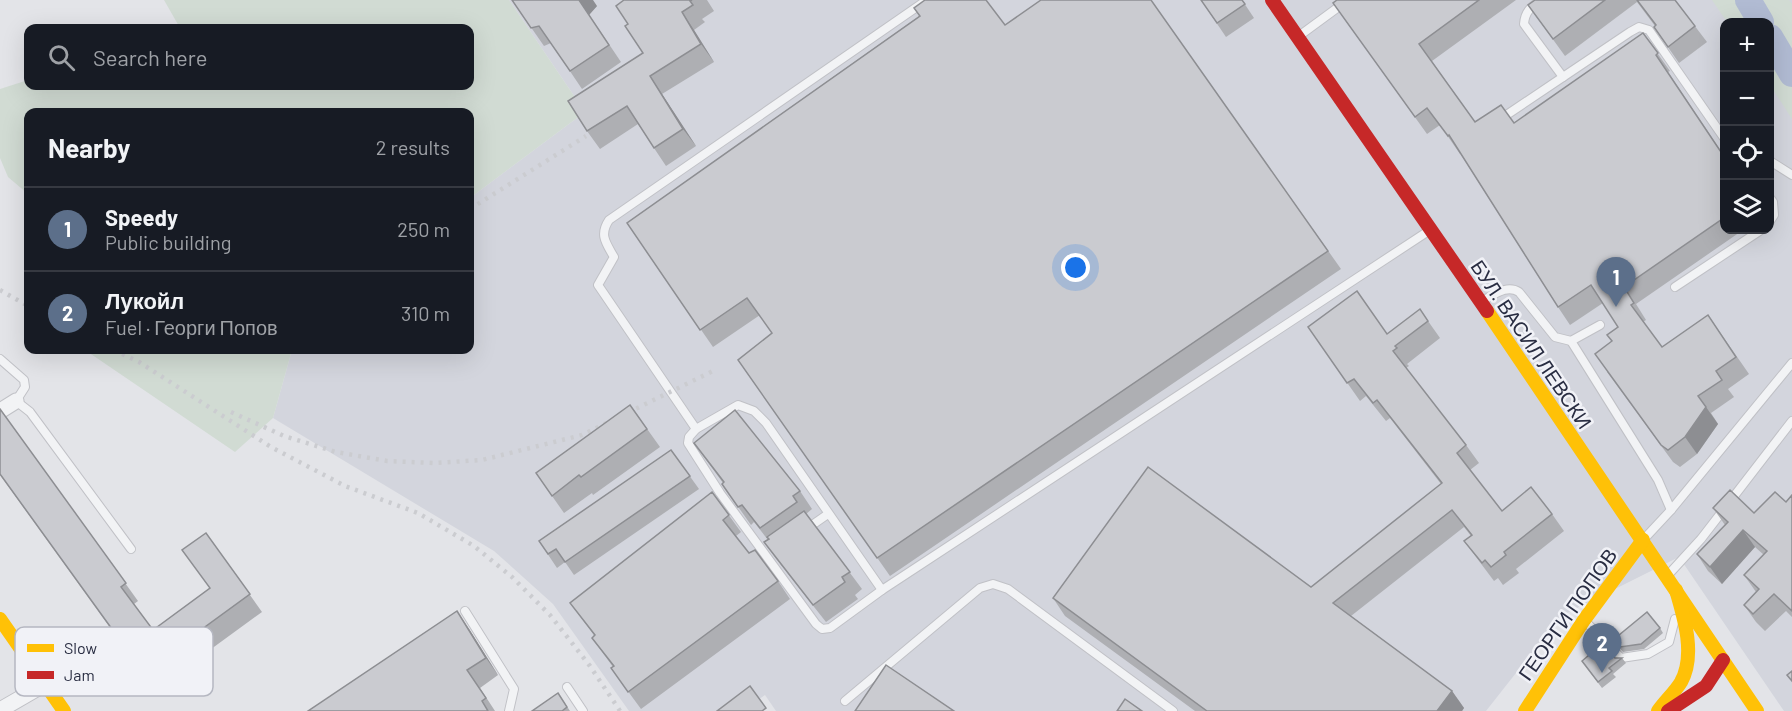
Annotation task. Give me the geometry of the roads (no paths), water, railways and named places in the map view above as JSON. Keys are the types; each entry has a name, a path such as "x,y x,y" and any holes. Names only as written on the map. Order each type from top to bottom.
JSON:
{"street":[{"name":"БУЛ. ВАСИЛ ЛЕВСКИ","path":"1272,0 1481,302 1757,711"},
{"path":"0,411 16,401"},
{"name":"ГЕОРГИ ПОПОВ","path":"1525,711 1584,620 1643,540"},
{"path":"1676,591 1681,604 1688,650 1682,680"},
{"path":"0,619 15,641"},
{"path":"1658,711 1682,680 1698,669 1723,660"},
{"path":"1668,711 1702,691 1716,676 1723,660"},
{"path":"0,710 24,696"},
{"path":"53,696 64,711"}],"lane":[{"path":"696,429 598,285 614,257 603,237 604,227 609,220 927,0"},
{"path":"1297,37 1348,0"},
{"path":"1541,0 1529,8 1524,24 1563,77"},
{"path":"1505,116 1640,27 1649,30 1720,130"},
{"path":"1774,164 1792,175"},
{"path":"882,590 766,423 754,411 738,405 696,429 689,437 688,443 720,493 801,606 816,624 822,628 830,628 882,590 1430,230"},
{"path":"1675,287 1755,234"},
{"path":"1481,302 1505,289 1514,288 1555,337 1571,341 1600,325"},
{"path":"1571,341 1658,480 1671,510"},
{"path":"0,359 24,380 25,387 16,401 30,412 131,549"},
{"path":"1643,540 1671,510 1792,363"},
{"path":"1667,576 1701,539 1792,421"},
{"path":"802,532 828,514"},
{"path":"767,556 776,550"},
{"path":"845,701 980,588 993,584 1008,589 1173,711"},
{"path":"1584,620 1621,658 1648,654 1669,642 1675,624 1676,591"},
{"path":"465,611 514,689 509,711"},
{"path":"567,687 583,711"}],"waterway":[{"path":"1748,0 1759,18"},
{"path":"1774,44 1792,74"}],"railway":[{"path":"474,206 586,136"},
{"path":"0,290 24,304"},
{"path":"122,354 139,362 271,447 345,486 418,513 474,546 512,577 550,615 590,666 620,711"},
{"path":"231,412 284,436 336,452 387,461 435,463 482,460 582,435 715,370"}],"place":[{"name":"Speedy","path":"1616,307"},
{"name":"Лукойл","path":"1602,673"}]}
